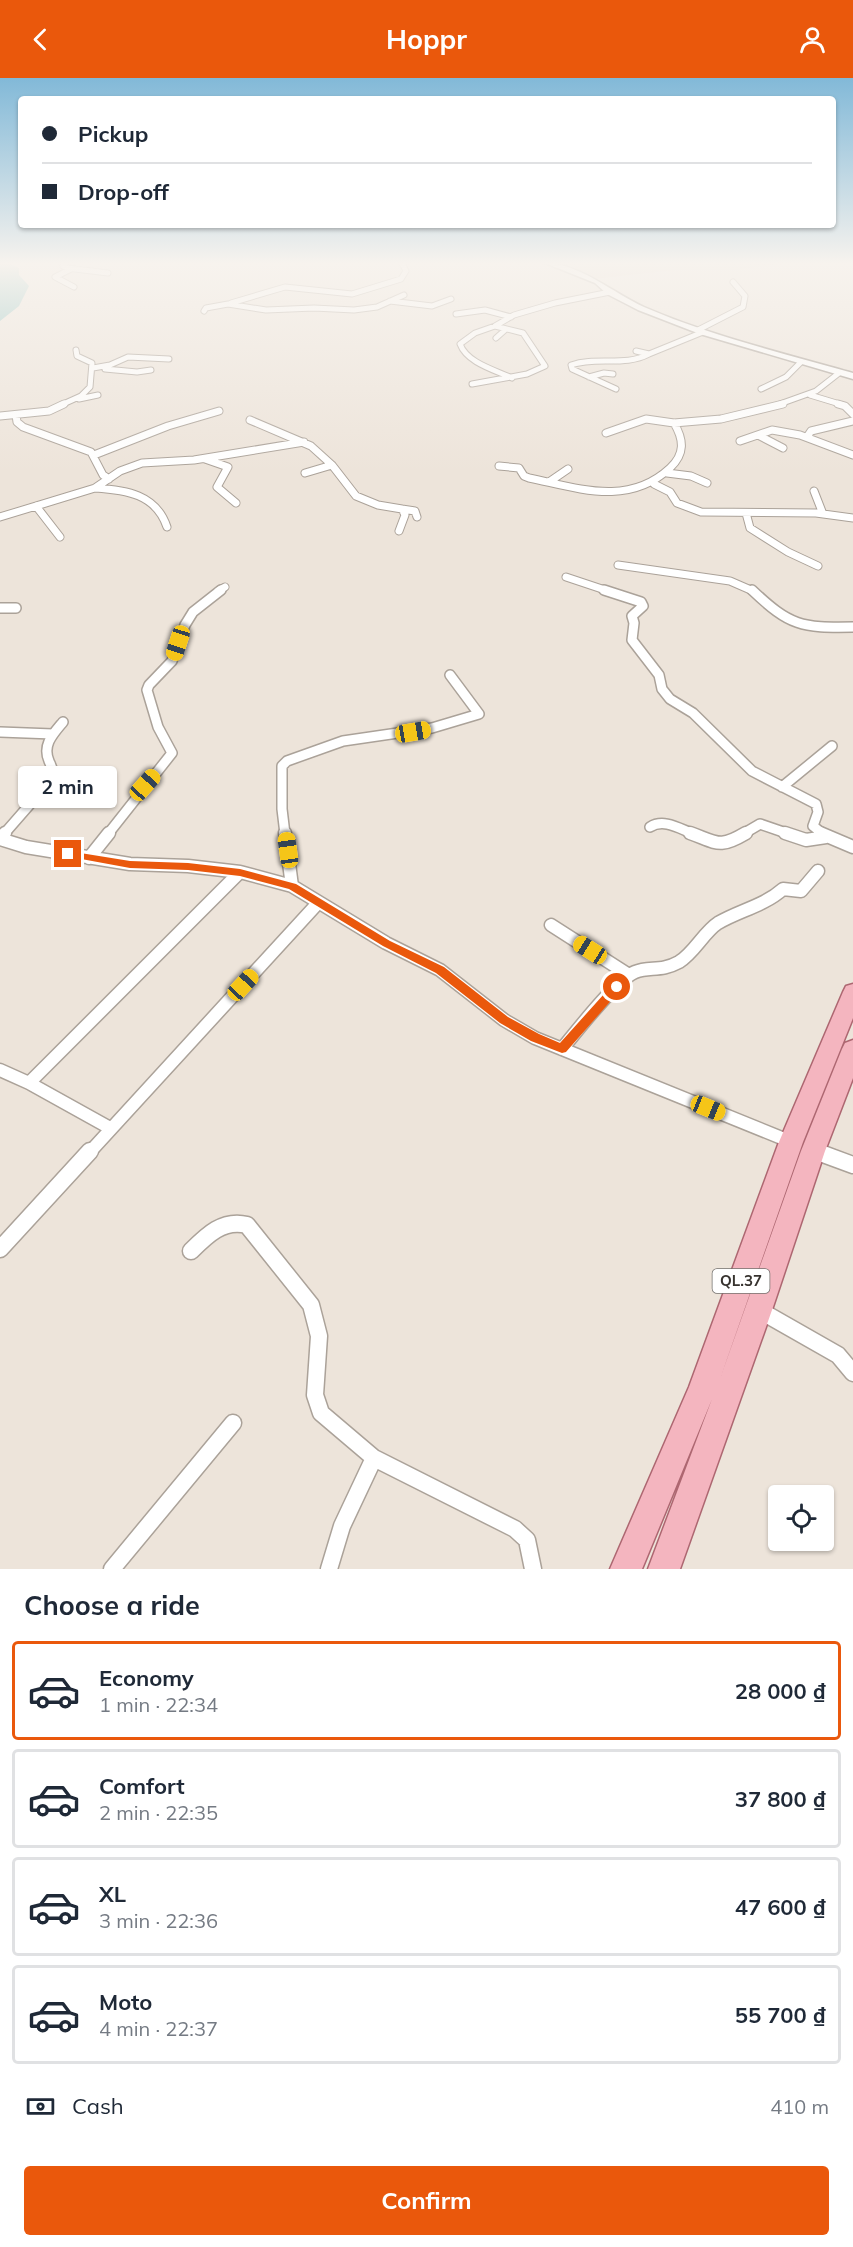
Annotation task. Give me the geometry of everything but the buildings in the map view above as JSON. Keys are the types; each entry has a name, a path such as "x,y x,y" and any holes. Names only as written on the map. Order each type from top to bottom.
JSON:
{"main road":[{"path":"705,333 853,376"},
{"name":"QL.37","path":"664,1569 759,1310 802,1146 853,992"},
{"name":"QL.37","path":"626,1569 802,1146 853,1049"}],"street":[{"path":"476,333 460,346 476,362 512,378"},
{"path":"496,338 502,333"},
{"path":"472,384 512,378 543,368 545,364 520,333"},
{"path":"616,389 572,369 571,365 588,360 639,359 696,333"},
{"path":"0,416 49,411 81,396 88,390 93,369 91,362 77,356 76,350"},
{"path":"636,351 649,354"},
{"path":"93,369 128,357 169,359"},
{"path":"761,389 786,377 801,362"},
{"path":"93,369 151,370"},
{"path":"606,433 648,418 674,423 731,417 810,395 839,373"},
{"path":"589,377 613,374"},
{"path":"64,403 98,395"},
{"path":"810,395 846,406 853,414"},
{"path":"16,415 16,422 23,427 94,455 168,426 219,411"},
{"path":"250,420 304,442 332,465 356,496 370,502 415,511 417,517"},
{"path":"807,437 811,431 853,421"},
{"path":"654,484 658,478 667,473 681,453 683,436 674,423"},
{"path":"740,441 772,430 807,437 853,455"},
{"path":"758,435 783,448"},
{"path":"0,517 95,488 120,471 142,463 202,458 304,442"},
{"path":"94,455 96,463 109,479"},
{"path":"202,458 228,467 217,487 236,503"},
{"path":"305,473 332,465"},
{"path":"499,466 517,467 526,477 611,493 654,484 670,492 677,503 691,510 824,514 853,518"},
{"path":"549,482 568,469"},
{"path":"667,473 691,476 707,483"},
{"path":"95,488 122,491 153,502 166,518 167,526"},
{"path":"814,491 824,514"},
{"path":"36,506 60,537"},
{"path":"399,531 405,515 402,509"},
{"path":"746,513 750,528 788,552 818,566"},
{"path":"618,565 730,581 751,589 777,614 795,623 814,628 853,627"},
{"path":"566,577 641,602 643,606 632,616 634,623 632,640 656,672 662,683 662,689 670,699 693,713 752,771 816,804 818,813 813,826 826,837 853,846"},
{"path":"89,858 172,753 158,727 147,690 148,685 171,663 182,630 194,608 201,601 225,587"},
{"path":"0,608 16,608"},
{"path":"292,886 282,809 284,764 343,741 432,728 479,714 450,675"},
{"path":"63,722 46,746 45,754 55,775 0,839 89,858 130,864 188,866 240,872 292,886 386,943 440,970 504,1020 535,1038 853,1165"},
{"path":"0,732 53,734"},
{"path":"782,787 832,746"},
{"path":"650,828 656,823 665,823 720,844 727,844 760,824 806,840 826,837"},
{"path":"562,1048 593,1011 629,975 637,971 660,970 681,961 717,924 771,900 783,889 801,891 818,871"},
{"path":"28,1083 240,872"},
{"path":"0,1249 318,903"},
{"path":"551,925 629,975"},
{"path":"0,1070 110,1128"},
{"path":"191,1251 210,1233 227,1223 237,1221 247,1225 311,1305 319,1336 315,1395 321,1413 345,1436 374,1458 515,1529 527,1540 533,1569"},
{"path":"759,1310 838,1355 853,1373"},
{"path":"112,1569 233,1423"},
{"path":"329,1569 353,1500 374,1458"}],"route":[{"path":"68,854 130,864 188,866 240,872 292,886 386,943 440,970 504,1020 535,1038 562,1048 617,987"}]}
